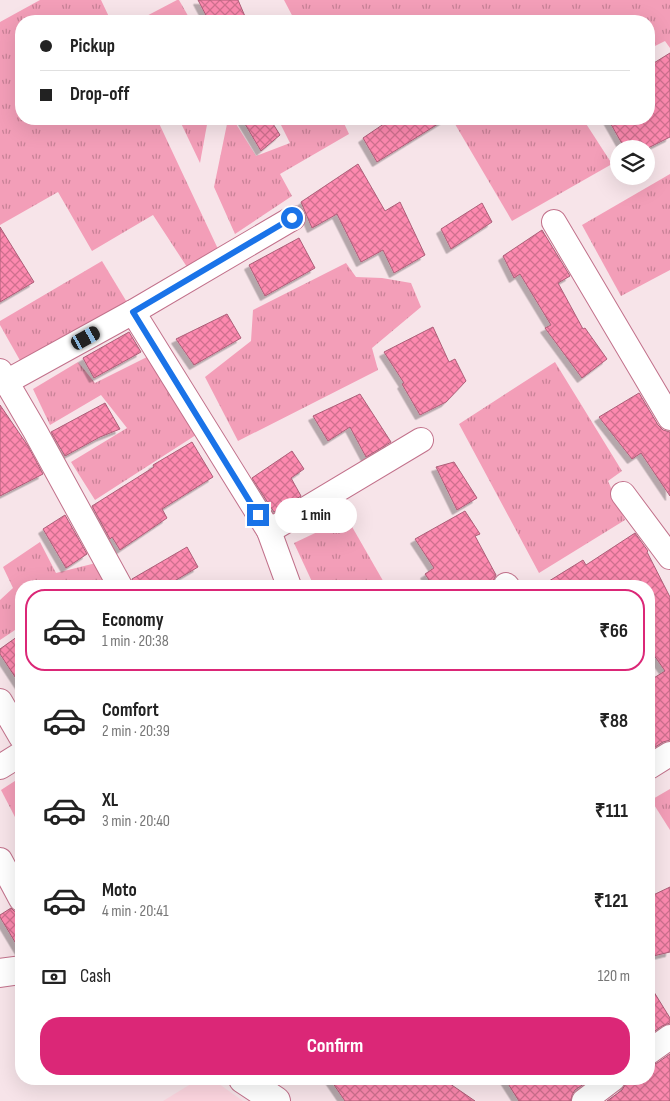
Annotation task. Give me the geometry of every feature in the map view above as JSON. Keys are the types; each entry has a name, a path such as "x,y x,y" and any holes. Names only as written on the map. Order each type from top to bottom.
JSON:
{"main road":[{"path":"0,972 15,971"}],"street":[{"path":"117,580 3,376 133,312 292,218"},
{"path":"554,222 670,418"},
{"path":"133,312 269,532 287,580"},
{"path":"269,532 421,440"},
{"path":"623,494 670,557"},
{"path":"0,701 15,727"},
{"path":"655,763 670,754"},
{"path":"0,767 15,758"},
{"path":"0,860 15,888"},
{"path":"655,1048 670,1037"},
{"path":"584,1101 605,1085"}],"shaded area":[{"path":"189,1085 220,1085 243,1101 163,1101"}],"green space":[{"path":"40,0 101,0 108,15 15,15 15,125 160,125 218,249 187,267 153,215 92,251 58,192 0,225 0,22"},
{"path":"179,0 188,15 148,15"},
{"path":"284,0 670,0 670,48 665,41 655,46 655,15 292,15"},
{"path":"182,125 207,125 200,163"},
{"path":"227,125 237,125 256,156 290,143 281,125 345,125 349,134 280,174 292,196 235,234 214,187"},
{"path":"456,125 587,125 610,161 610,165 512,221"},
{"path":"670,174 670,270 621,296 582,225 651,185 655,185 655,183"},
{"path":"102,261 128,304 22,364 0,325 0,321"},
{"path":"346,263 356,277 382,278 411,283 421,307 372,348 378,370 238,441 205,377 251,341 253,310"},
{"path":"153,354 199,433 95,500 71,462 127,428 101,395 50,425 33,389 78,362 95,383"},
{"path":"555,362 622,471 608,481 625,520 539,573 459,424"},
{"path":"347,518 383,580 311,580 294,543"},
{"path":"40,542 56,573 96,563 106,580 15,580 15,630 0,640 0,600 13,588 3,567"},
{"path":"15,781 15,817 1,790"},
{"path":"670,789 670,830 655,806 655,798"}],"building":[{"path":"198,0 238,0 244,15 206,15"},
{"path":"670,53 670,137 655,144 655,140 620,140 611,125 655,125 655,62"},
{"path":"246,125 274,125 280,135 261,151"},
{"path":"382,125 436,125 377,162 363,138"},
{"path":"358,164 385,211 400,202 425,255 394,273 383,250 361,262 337,214 312,228 301,202"},
{"path":"482,203 492,222 451,249 441,229"},
{"path":"0,227 34,282 0,302"},
{"path":"542,230 570,276 558,283 583,329 585,328 607,359 582,378 545,328 551,325 520,274 514,278 503,256"},
{"path":"299,238 315,268 265,296 249,265"},
{"path":"227,314 241,338 194,365 176,339"},
{"path":"433,327 449,362 455,359 466,381 446,402 420,415 402,384 404,383 384,352"},
{"path":"129,332 141,352 94,378 83,358"},
{"path":"639,393 658,425 663,430 670,432 670,496 641,453 632,459 599,417"},
{"path":"360,394 391,442 366,457 350,427 328,441 313,416"},
{"path":"105,403 120,429 100,437 65,456 51,432"},
{"path":"0,405 28,446 43,474 0,496"},
{"path":"192,442 213,477 162,509 167,518 120,550 112,537 110,539 92,506 154,467 153,465"},
{"path":"292,451 304,469 291,478 301,496 274,512 252,478"},
{"path":"454,462 477,498 457,510 436,467"},
{"path":"465,511 480,534 475,536 496,575 494,580 429,580 425,574 434,568 415,539"},
{"path":"65,515 87,554 66,568 43,529"},
{"path":"635,533 648,551 670,597 670,740 655,747 655,677 665,671 655,657 655,580 551,580 583,560 586,565"},
{"path":"187,547 198,567 176,580 132,579"},
{"path":"15,638 15,677 0,654 0,649"},
{"path":"670,887 670,952 655,956 655,894"},
{"path":"11,908 15,911 15,942 0,917 0,915"},
{"path":"655,994 670,1018 670,1023 655,1031"},
{"path":"670,1054 670,1101 607,1101 622,1090 625,1085 655,1085 655,1064"},
{"path":"334,1085 452,1085 475,1101 345,1101"},
{"path":"509,1085 582,1085 575,1090 571,1101 519,1101"}],"route":[{"path":"258,515 133,312 292,218"}]}
